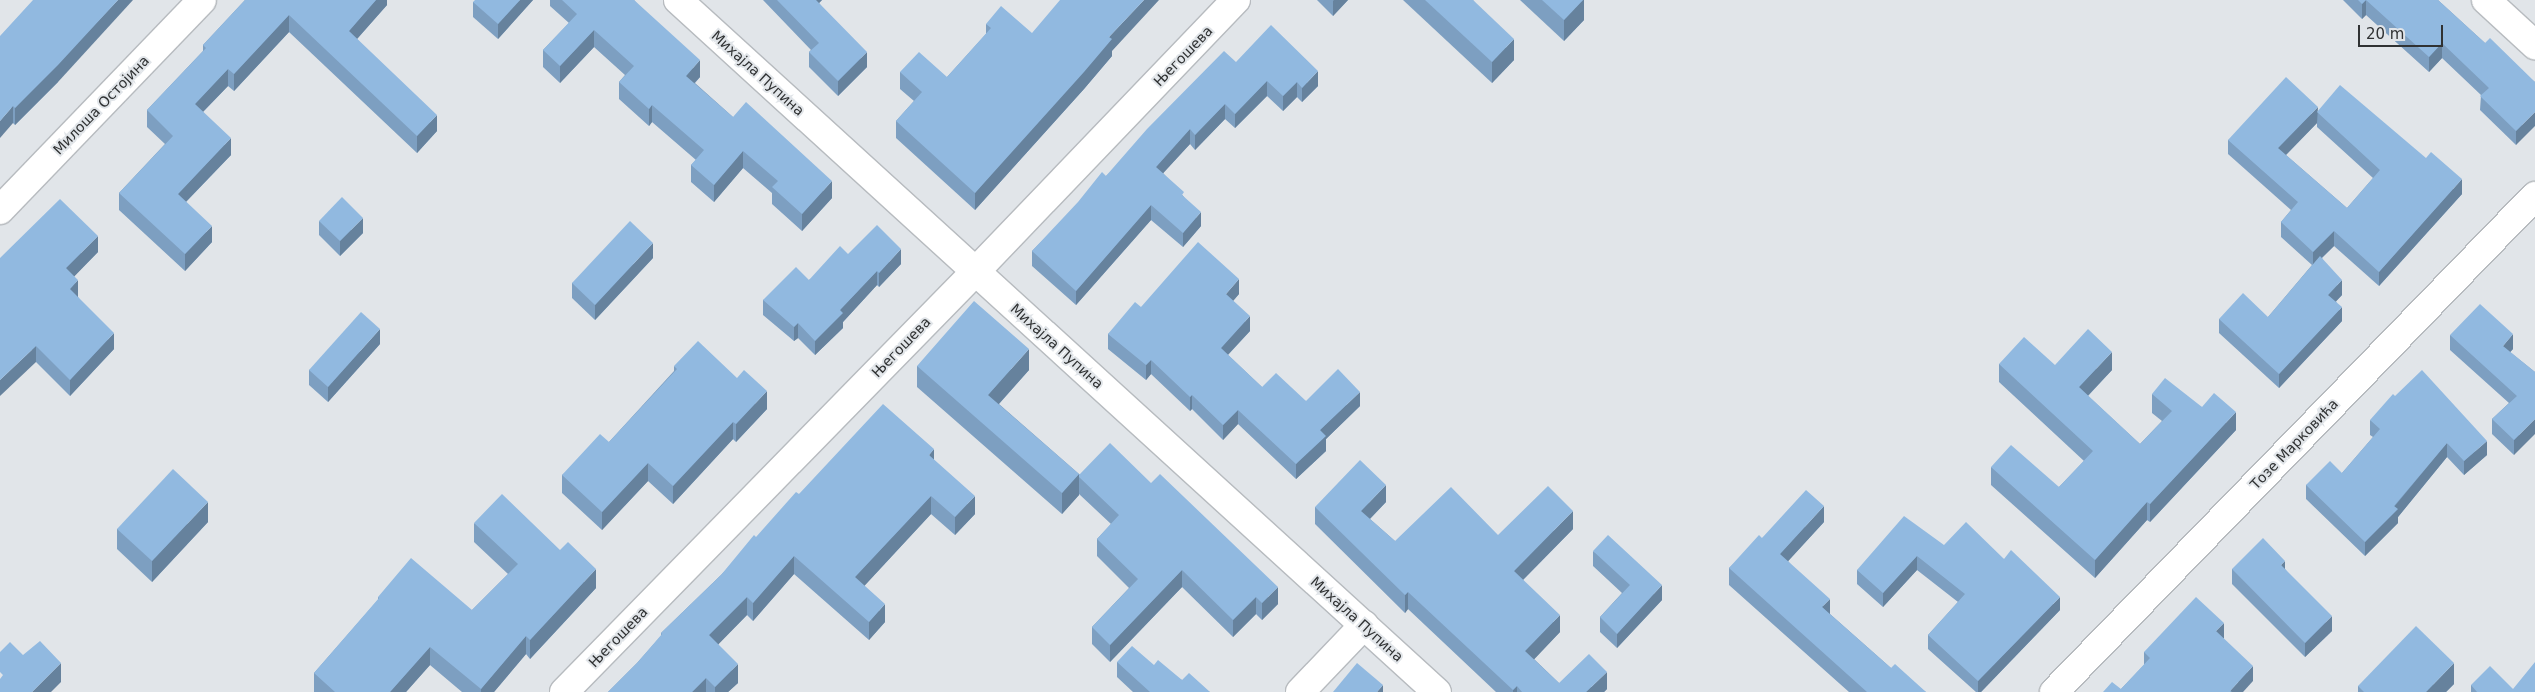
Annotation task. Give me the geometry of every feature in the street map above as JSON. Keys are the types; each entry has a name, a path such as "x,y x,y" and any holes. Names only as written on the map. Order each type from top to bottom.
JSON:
{"street":[{"name":"Милоша Остојина","path":"0,210 202,0"},
{"name":"Михајла Пупина","path":"678,0 1437,692"},
{"name":"Његошева","path":"564,692 975,272 1236,0"},
{"path":"2486,0 2535,45"},
{"name":"Тозе Марковића","path":"2054,692 2535,196"},
{"path":"1300,692 1364,625"}],"building":[{"path":"33,0 118,0 58,65 15,108 13,106 0,121 0,36"},
{"path":"245,0 376,0 349,31 437,115 417,136 289,15 234,74 228,69 195,104 231,138 178,194 212,226 185,254 119,193 173,136 147,110 206,48 203,45"},
{"path":"475,0 520,0 498,24 473,2"},
{"path":"562,0 634,0 700,60 686,76 733,117 746,102 832,181 802,214 772,187 778,181 743,151 714,185 691,165 704,150 652,105 649,109 619,82 634,66 594,30 560,66 543,50 577,14"},
{"path":"777,0 816,0 867,52 838,81 809,52 819,43"},
{"path":"1060,0 1144,0 1109,37 1112,39 1084,72 975,193 896,121 922,92 900,72 919,52 947,77 991,28 986,24 1001,6 1032,33"},
{"path":"1425,0 1473,0 1514,39 1492,62"},
{"path":"1542,0 1583,0 1564,20"},
{"path":"2358,0 2366,0 2362,4"},
{"path":"2366,0 2438,0 2485,43 2490,38 2535,82 2535,112 2516,131 2480,96 2489,88 2442,43 2429,57"},
{"path":"1271,25 1318,71 1302,88 1297,82 1283,96 1267,81 1235,114 1225,104 1195,135 1190,129 1156,167 1184,192 1182,195 1201,212 1183,233 1151,205 1076,291 1032,251 1078,202 1102,172 1106,176 1147,129 1224,51 1236,62"},
{"path":"2286,77 2318,107 2278,148 2347,208 2380,170 2317,112 2340,85 2426,158 2431,152 2462,179 2379,272 2334,231 2313,252 2281,222 2298,202 2228,140"},
{"path":"342,197 363,218 340,241 319,221"},
{"path":"60,199 98,236 66,268 78,280 70,289 114,333 70,380 36,346 0,380 0,258"},
{"path":"630,221 653,243 595,305 572,283"},
{"path":"877,225 901,249 840,310 843,313 815,341 798,323 794,327 763,300 796,267 809,280 840,246 848,254"},
{"path":"1198,242 1239,279 1226,294 1250,316 1221,348 1262,387 1276,373 1306,401 1338,369 1360,392 1320,430 1326,436 1296,464 1238,410 1223,425 1151,360 1146,365 1108,334 1135,302 1141,307"},
{"path":"2320,256 2342,280 2328,295 2342,307 2279,374 2219,319 2243,293 2268,317"},
{"path":"974,301 1029,349 988,395 1079,474 1062,493 917,366"},
{"path":"2480,304 2513,334 2503,346 2535,372 2535,419 2514,440 2492,419 2517,396 2450,335"},
{"path":"361,312 380,329 328,387 309,370"},
{"path":"2088,329 2112,352 2079,387 2140,444 2172,411 2152,394 2165,378 2202,407 2214,393 2236,412 2150,504 2147,502 2095,560 1991,467 2011,445 2059,487 2093,451 1999,364 2024,337 2055,365"},
{"path":"698,341 737,378 744,370 767,391 736,424 733,422 673,486 648,463 602,512 562,475 600,434 609,442 677,369 674,366"},
{"path":"2422,370 2487,441 2464,461 2447,443 2394,506 2398,509 2365,542 2306,485 2330,461 2342,473 2380,429 2370,420 2393,394 2395,396"},
{"path":"883,404 934,449 929,455 975,496 955,517 931,496 855,577 885,604 869,622 794,556 753,603 747,597 709,635 738,664 715,687 706,678 692,692 608,692 637,663 661,633 721,575 754,535 756,537 796,492 799,494"},
{"path":"1110,443 1151,483 1160,474 1278,587 1262,603 1256,597 1233,620 1182,570 1110,645 1092,627 1138,579 1097,539 1119,515 1079,475"},
{"path":"1360,460 1386,485 1361,511 1395,541 1451,487 1498,535 1548,486 1573,511 1514,571 1560,615 1525,651 1559,683 1589,654 1607,672 1586,692 1522,692 1517,686 1513,690 1408,592 1405,595 1315,507"},
{"path":"173,469 208,502 152,561 117,529"},
{"path":"1806,490 1824,506 1780,554 1830,599 1822,607 1891,668 1895,664 1926,692 1867,692 1729,568 1759,535 1762,538"},
{"path":"502,494 560,550 568,542 596,569 530,640 526,636 481,689 430,647 390,692 335,692 314,673 411,558 472,610 518,564 474,523"},
{"path":"1904,516 1944,545 1966,522 2004,559 2011,550 2060,597 1978,681 1928,635 1965,594 1917,556 1883,593 1857,570"},
{"path":"1608,535 1662,585 1617,634 1600,617 1630,585 1593,551"},
{"path":"2263,538 2285,561 2281,565 2332,616 2305,643 2232,569"},
{"path":"2196,597 2224,623 2216,631 2253,666 2230,691 2232,692 2103,692 2112,682 2121,689 2150,658 2144,652"},
{"path":"2416,626 2454,663 2426,692 2364,692 2358,686"},
{"path":"40,641 61,663 32,692 0,692 0,679 3,675 0,672 0,652 10,642 23,655"},
{"path":"1132,646 1154,665 1158,660 1182,680 1189,673 1210,692 1150,692 1117,662"},
{"path":"2535,662 2535,692 2477,692 2471,685 2490,666 2513,689"},
{"path":"1357,663 1383,685 1377,692 1333,692"}]}
